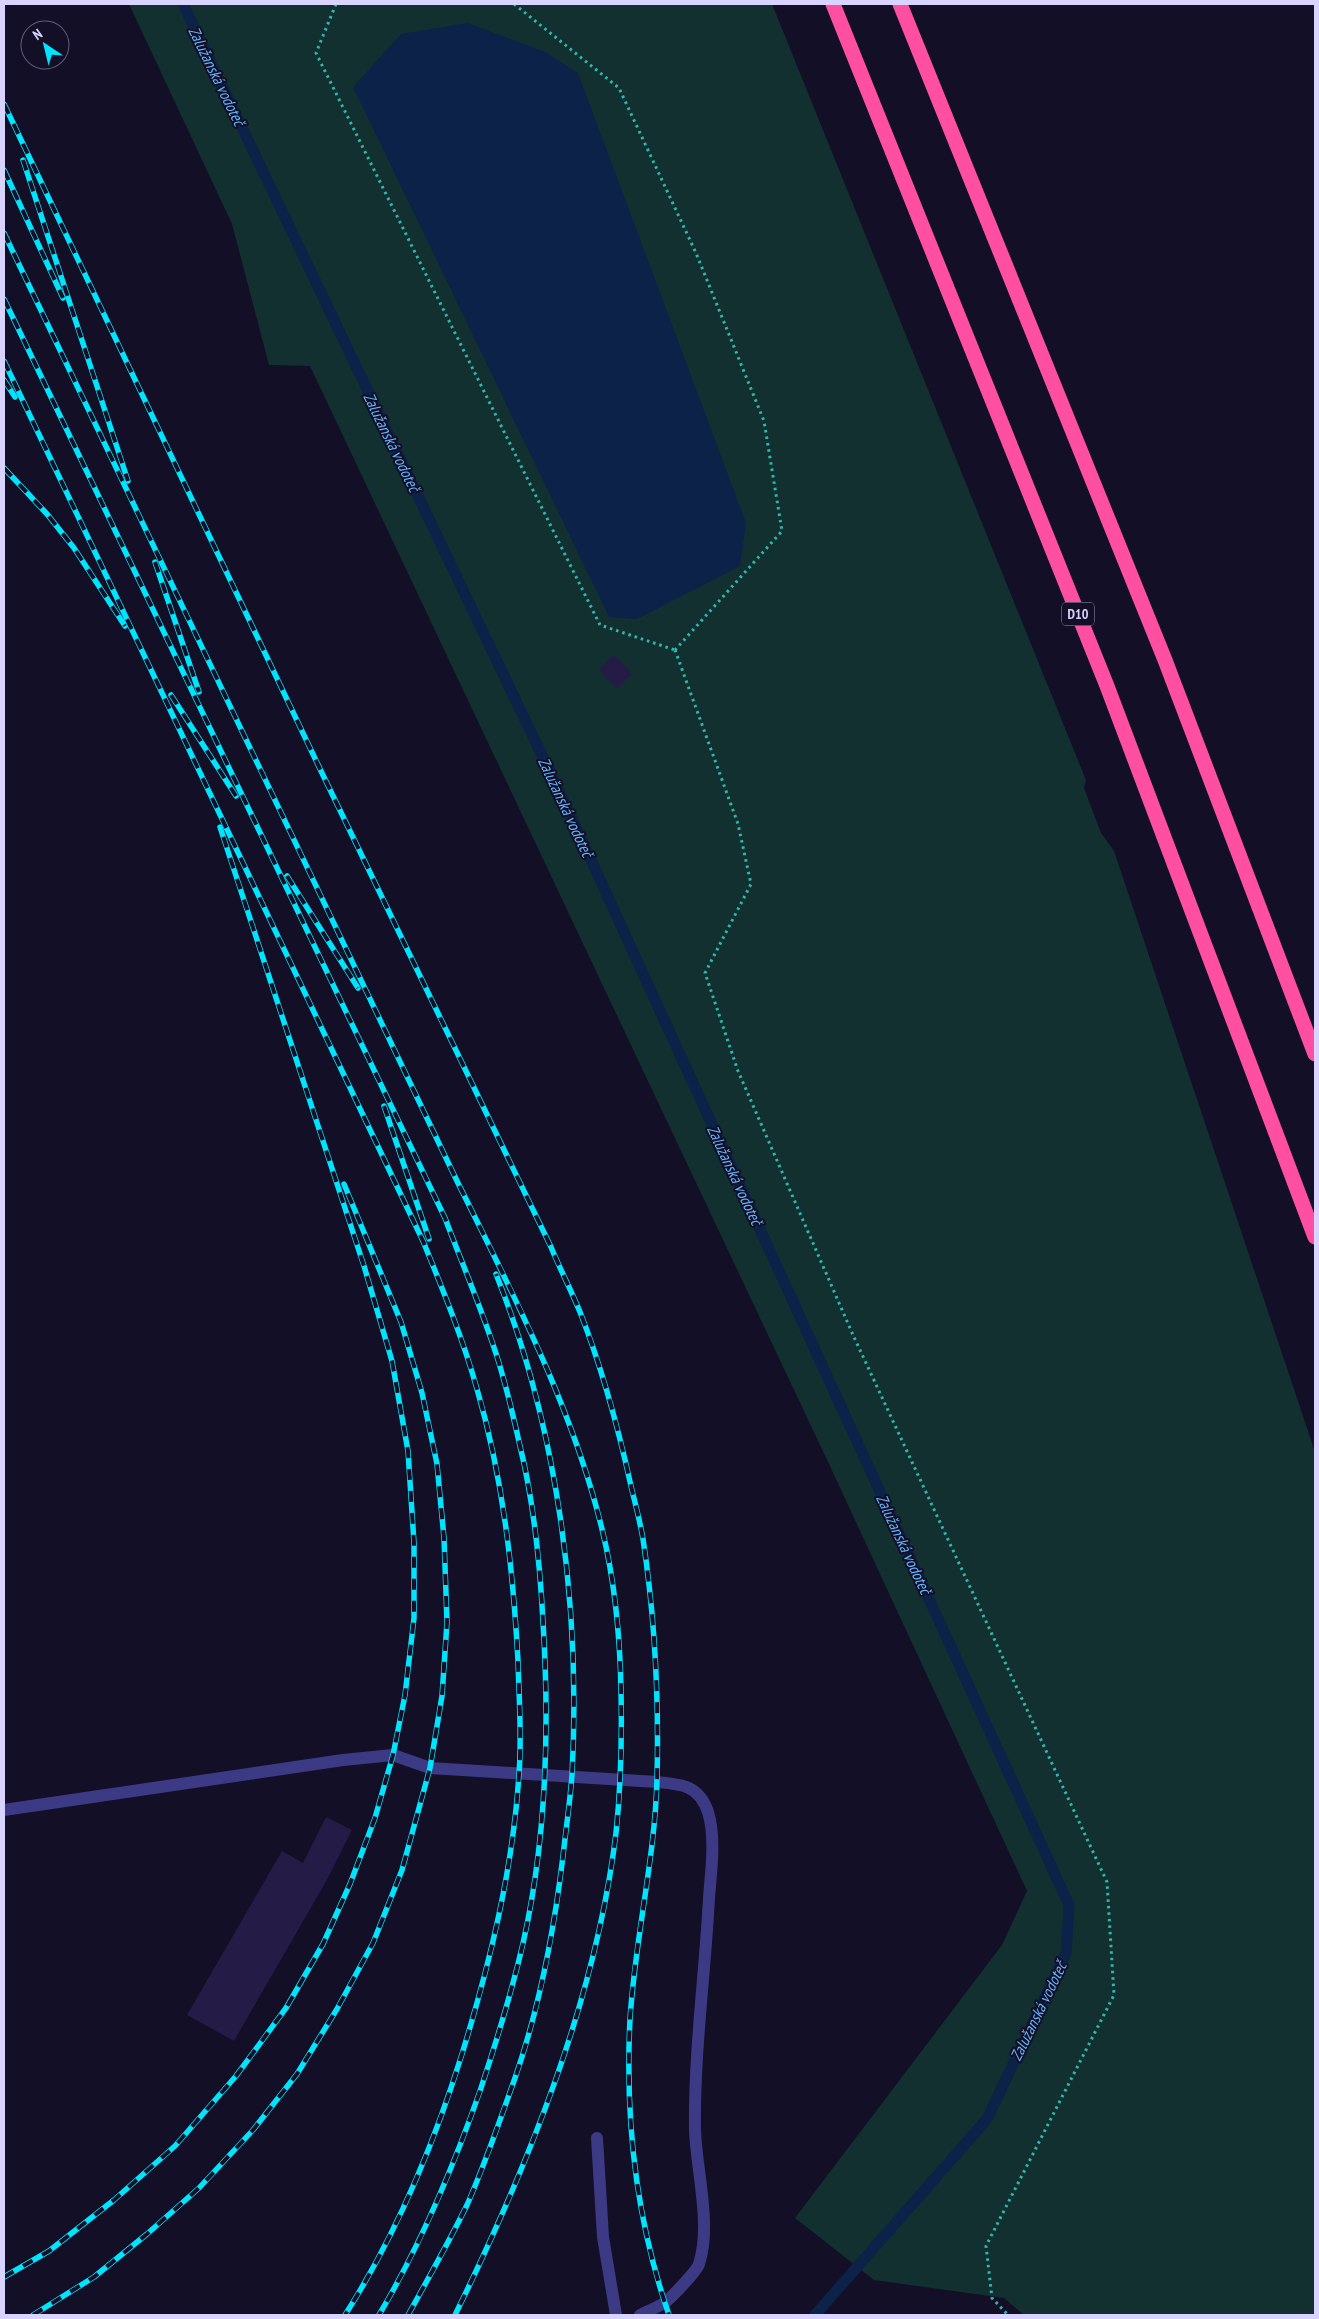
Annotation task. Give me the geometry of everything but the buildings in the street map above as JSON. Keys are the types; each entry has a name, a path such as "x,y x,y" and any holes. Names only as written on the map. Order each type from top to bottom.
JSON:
{"highway":[{"name":"D10","path":"834,4 1107,686 1315,1237"},
{"path":"900,4 1165,660 1315,1054"}],"lane":[{"path":"4,1810 343,1760 393,1755 430,1768 683,1784 693,1789 708,1810 711,1826 712,1861 700,2009 695,2130 701,2184 703,2238 699,2266 664,2303 640,2315"},
{"path":"597,2138 603,2237 616,2315"}],"path":[{"path":"336,4 316,53 600,625 675,650"},
{"path":"514,4 619,88 696,253 764,421 782,531 675,650"},
{"path":"675,650 738,824 751,884 705,973 738,1071 853,1335 1107,1882 1114,1995 986,2246 992,2298 1008,2315"}],"green space":[{"path":"129,4 772,4 1086,780 1084,788 1101,833 1114,851 1315,1452 1315,2315 1024,2315 1004,2298 874,2280 795,2218 1002,1945 1027,1891 829,1464 310,366 269,365 232,224"}],"water":[{"path":"468,23 545,52 578,73 746,523 740,566 637,619 609,617 353,87 401,34"}],"waterway":[{"name":"Zalužanská vodoteč","path":"183,4 570,814 1069,1905 1066,1953 987,2119 815,2315"}],"railway":[{"path":"4,104 321,771 551,1247 580,1312 609,1398 642,1532 655,1659 657,1779 653,1839 636,1959 630,2019 629,2094 631,2132 641,2206 648,2243 669,2315"},
{"path":"23,160 128,481"},
{"path":"4,170 63,298"},
{"path":"4,233 457,1181 520,1308 575,1439 607,1549 618,1629 621,1726 618,1815 606,1895 593,1957 576,2019 555,2080 533,2141 508,2200 455,2315"},
{"path":"4,299 445,1218 499,1363 513,1415 529,1489 540,1578 546,1707 544,1794 535,1880 518,1964 505,2012 470,2120 435,2205 409,2261 379,2315"},
{"path":"4,361 423,1241 471,1370 486,1422 500,1490 513,1592 518,1661 520,1732 516,1810 506,1880 482,1985 462,2054 439,2122 397,2221 364,2285 345,2315"},
{"path":"4,380 15,397"},
{"path":"4,468 47,514 74,548 125,626"},
{"path":"155,562 199,692"},
{"path":"171,695 236,796"},
{"path":"4,2277 49,2251 114,2200 175,2146 236,2076 286,2008 323,1944 350,1884 375,1818 393,1755 405,1695 414,1618 414,1543 408,1451 392,1361 364,1266 220,827"},
{"path":"287,876 358,988"},
{"path":"384,1106 429,1239"},
{"path":"33,2315 94,2277 147,2234 199,2188 253,2130 297,2074 337,2009 373,1943 402,1870 430,1768 442,1696 447,1622 444,1538 437,1464 422,1393 401,1322 344,1184"},
{"path":"408,2315 467,2205 492,2142 524,2051 539,1996 550,1940 559,1884 572,1775 574,1712 573,1648 561,1520 550,1457 535,1394 517,1333 496,1274"}]}
